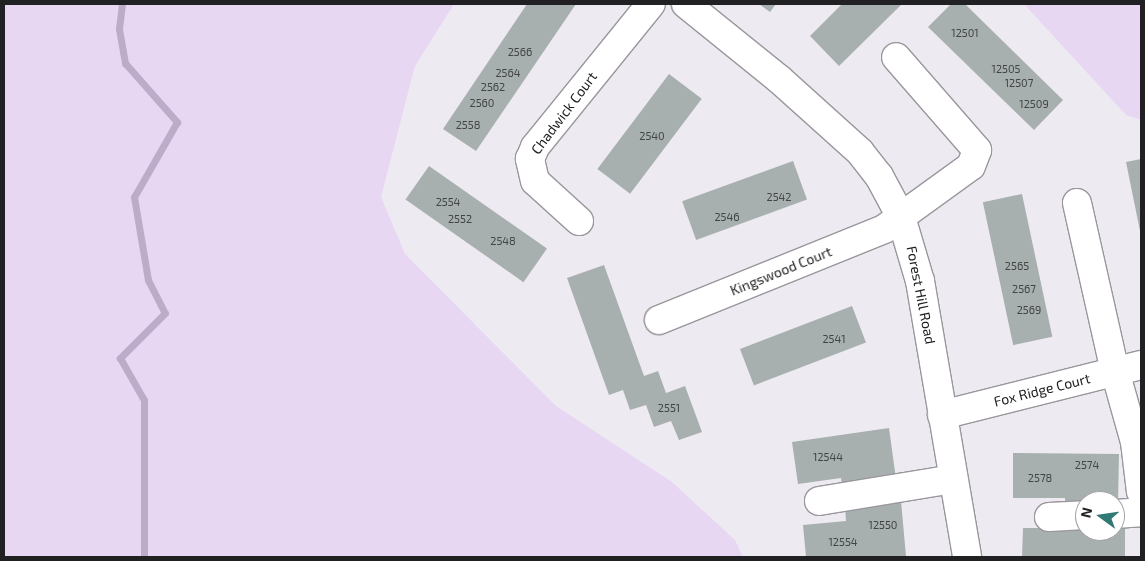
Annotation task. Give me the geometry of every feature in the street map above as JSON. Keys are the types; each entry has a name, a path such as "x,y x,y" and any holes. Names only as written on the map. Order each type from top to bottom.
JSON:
{"street":[{"name":"Chadwick Court","path":"579,220 535,182 530,159 535,147 650,4"},
{"name":"Forest Hill Road","path":"686,4 779,79 860,152 879,176 901,217 920,281 967,557"},
{"name":"Kingswood Court","path":"659,320 884,229 971,166 977,150 896,57"},
{"path":"1076,203 1115,371 1135,442 1141,492"},
{"name":"Fox Ridge Court","path":"942,415 1141,365"},
{"path":"819,502 953,479"},
{"path":"1125,513 1141,512"},
{"path":"1049,517 1075,516"}],"shaded area":[{"path":"4,4 454,4 415,66 381,197 405,254 556,406 672,482 735,540 743,557 4,557"},
{"path":"1024,4 1141,4 1141,120 1126,115"}],"building":[{"path":"527,4 576,4 476,151 443,129"},
{"path":"759,4 776,4 770,12"},
{"path":"842,4 902,4 839,66 810,36"},
{"path":"951,4 965,4 1063,100 1034,130 928,27"},
{"path":"669,74 702,99 630,194 597,169"},
{"path":"1141,159 1141,230 1140,231 1126,162"},
{"path":"793,161 807,200 696,240 682,201"},
{"path":"429,166 547,249 523,282 405,200"},
{"path":"1022,194 1052,337 1013,345 983,202"},
{"path":"604,265 644,376 658,371 666,393 685,386 702,432 679,440 671,421 654,427 646,405 630,410 623,390 609,395 567,278"},
{"path":"852,306 866,342 754,385 740,349"},
{"path":"889,428 896,479 842,487 841,478 798,484 792,442"},
{"path":"1013,453 1119,454 1118,491 1075,491 1075,503 1065,504 1065,498 1013,498"},
{"path":"901,501 906,556 806,557 803,525 846,521 845,507"},
{"path":"1023,528 1075,528 1075,541 1125,541 1125,557 1022,557"}],"waterway":[{"path":"122,4 119,29 125,63 177,122 134,197 148,280 165,313 120,358 144,400 144,557"}]}
